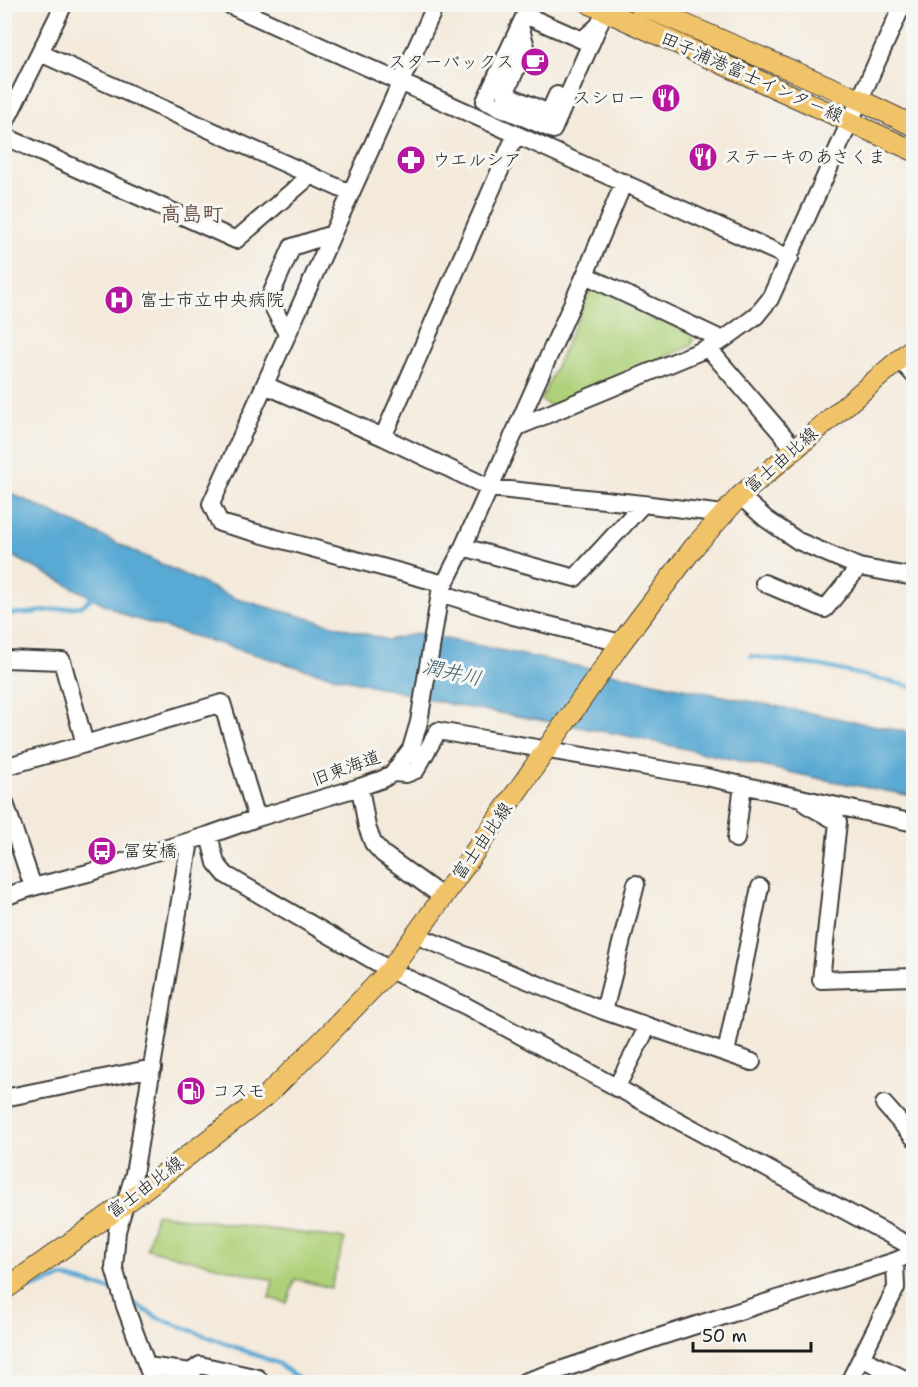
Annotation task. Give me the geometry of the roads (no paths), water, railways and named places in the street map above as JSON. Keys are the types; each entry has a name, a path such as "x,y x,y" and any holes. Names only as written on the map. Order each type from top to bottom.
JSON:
{"main road":[{"name":"田子浦港富士インター線","path":"638,4 860,100 914,126"},
{"name":"田子浦港富士インター線","path":"598,14 914,151"},
{"name":"富士由比線","path":"4,1290 126,1203 267,1095 325,1038 390,970 619,646 694,546 740,496 906,353"}],"street":[{"path":"4,125 64,4"},
{"path":"227,4 790,258"},
{"path":"436,4 211,504 220,523 442,588 513,616 619,646"},
{"path":"517,427 708,348 756,316 770,299 790,258 903,4"},
{"path":"525,15 485,100 553,130 598,14"},
{"path":"525,15 526,48 506,94 549,113 582,40 598,14"},
{"path":"525,15 582,40"},
{"path":"40,53 350,193"},
{"path":"383,437 516,134"},
{"path":"4,136 236,240 311,175"},
{"name":"旧東海道","path":"4,897 88,873 360,787 393,773 411,749 419,722 442,588 490,488 624,182"},
{"path":"287,334 269,299 292,248 332,234"},
{"path":"585,275 723,340"},
{"path":"708,348 794,448"},
{"path":"906,353 914,375"},
{"path":"265,385 383,437 490,488 723,514"},
{"path":"740,496 766,519 798,541 859,567 914,577"},
{"path":"463,547 575,578 643,504"},
{"path":"764,584 825,609 859,567"},
{"path":"4,659 62,661 85,744"},
{"path":"4,767 222,703 257,818"},
{"path":"393,773 406,774 416,770 438,731 549,745 914,823"},
{"path":"736,839 743,785"},
{"path":"360,787 367,827 373,843 383,854 443,897"},
{"path":"804,799 807,805 838,822 821,980 914,977"},
{"path":"4,800 33,887"},
{"path":"209,835 216,863 226,875 390,970 466,1006 914,1248"},
{"path":"190,841 134,1174 117,1231 114,1268 150,1375 191,1372 200,1365 258,1377"},
{"path":"604,1011 636,884"},
{"path":"726,1053 760,887"},
{"path":"415,935 604,1011 752,1062"},
{"path":"616,1088 648,1026"},
{"path":"4,1098 153,1068"},
{"path":"884,1104 914,1138"},
{"path":"524,1383 659,1337 895,1262 914,1253"},
{"path":"849,1383 896,1288 895,1262"},
{"path":"861,1358 910,1383"}],"water":[{"name":"潤井川","path":"4,490 234,598 388,640 418,633 913,733 913,796 816,778 623,735 454,705 304,669 129,617 5,552"}],"waterway":[{"path":"4,614 82,606 96,594"},
{"path":"751,656 822,666 914,687"},
{"path":"31,1288 63,1277 117,1292"},
{"path":"129,1300 156,1317 277,1363 305,1382"}],"place":[{"name":"スターバックス","path":"535,62"},
{"name":"スシロー","path":"666,98"},
{"name":"ステーキのあさくま","path":"703,157"},
{"name":"ウエルシア","path":"411,160"},
{"name":"富士市立中央病院","path":"119,300"},
{"name":"冨安橋","path":"102,851"},
{"name":"コスモ","path":"191,1091"}],"district":[{"name":"高島町","path":"192,214"}]}
